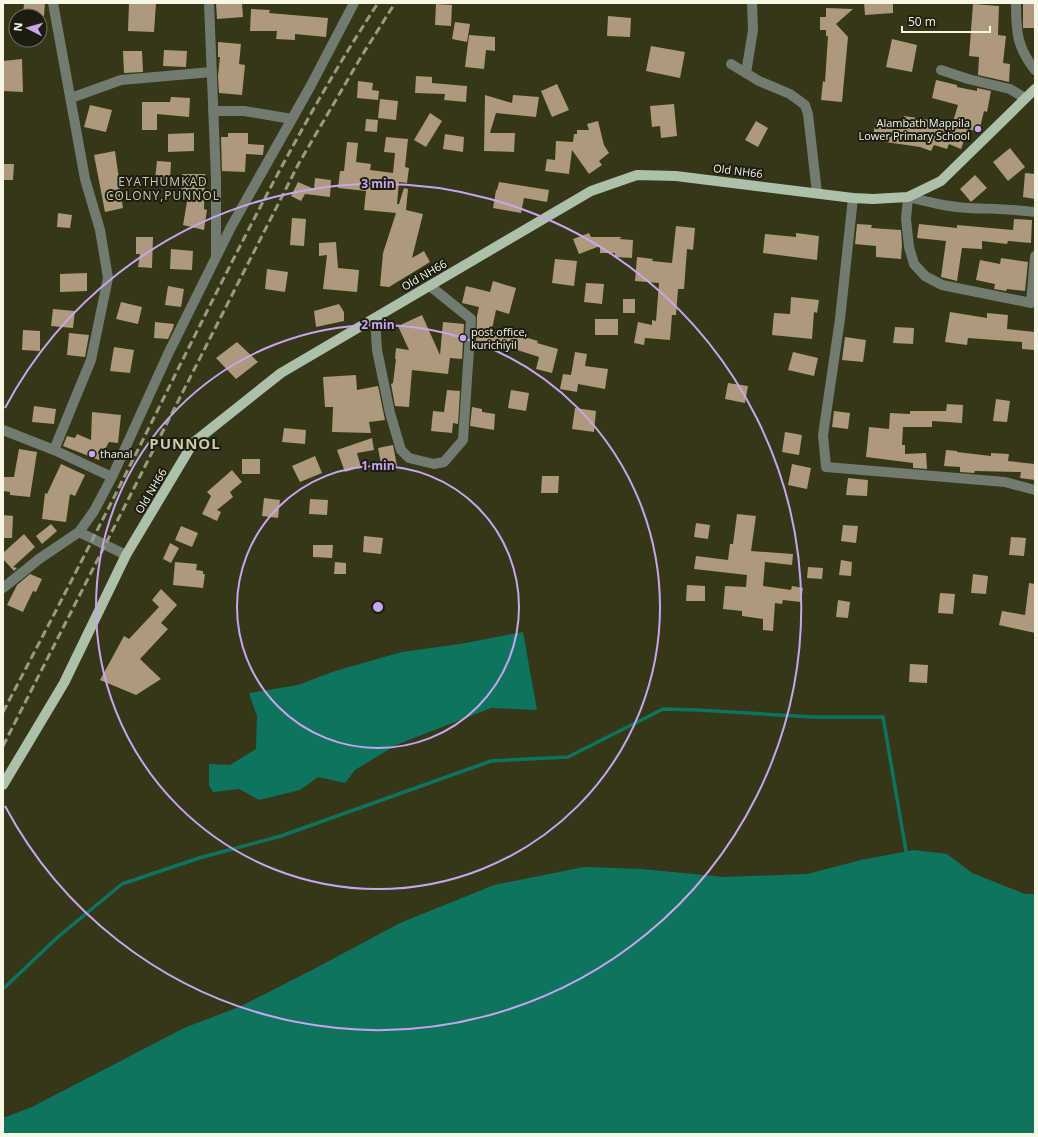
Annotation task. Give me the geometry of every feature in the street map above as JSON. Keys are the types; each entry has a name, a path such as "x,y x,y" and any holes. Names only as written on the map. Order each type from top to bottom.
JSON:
{"main road":[{"name":"Old NH66","path":"3,785 64,683 126,554 193,444 281,373 591,191 637,175 676,176 853,198 873,199 908,197 941,180 1035,89"}],"street":[{"path":"53,3 85,179 100,230 108,278 91,360 54,450"},
{"path":"209,3 216,179 216,256"},
{"path":"3,588 39,559 79,532 94,511 112,478 168,354 216,256 310,87 354,3"},
{"path":"746,73 753,30 752,3"},
{"path":"1016,3 1018,40 1026,58 1035,70"},
{"path":"731,64 759,81 790,94 805,105 809,121 817,193"},
{"path":"941,70 968,79 1010,89 1024,99 1035,102"},
{"path":"71,98 121,80 212,72"},
{"path":"214,111 244,111 292,119"},
{"path":"1035,212 1014,209 968,208 936,204 908,197 906,219 909,247 914,264 925,276 942,285 1031,303 1035,256"},
{"path":"853,198 840,319 823,435 826,467 1005,482 1035,490"},
{"path":"375,318 377,350 390,413 401,450 409,458 434,464 444,462 463,440 471,319 430,286"},
{"path":"3,430 54,450 112,478"},
{"path":"79,532 126,554"}],"water":[{"path":"523,632 537,710 491,708 396,745 355,770 345,783 318,777 300,790 259,800 239,789 213,792 209,785 209,764 230,765 256,749 257,716 249,693 298,685 335,671 402,652 460,644"},
{"path":"914,850 947,854 972,873 1025,894 1035,894 1035,1134 3,1134 3,1118 32,1107 184,1028 239,1007 400,923 494,885 584,867 642,869 724,877 807,874 861,860"}],"building":[{"path":"24,3 45,3 45,8 24,8"},
{"path":"129,3 156,3 154,32 128,31"},
{"path":"216,3 242,3 243,17 217,19"},
{"path":"864,3 893,3 893,13 865,15"},
{"path":"1023,3 1035,3 1035,28 1023,28"},
{"path":"436,4 452,5 451,26 435,25"},
{"path":"973,4 999,6 998,35 1006,36 1003,63 1010,64 1009,82 978,75 979,57 969,56"},
{"path":"826,8 853,9 836,24 848,37 842,102 821,100 823,81 825,82 828,36 826,36 826,30 820,30 820,17 826,17"},
{"path":"251,9 270,10 269,13 328,18 326,37 295,34 295,40 276,39 277,31 250,31"},
{"path":"608,16 631,18 630,37 607,36"},
{"path":"455,22 470,24 467,42 452,39"},
{"path":"469,35 495,37 495,51 486,50 484,69 465,67"},
{"path":"892,39 917,45 912,72 886,67"},
{"path":"218,42 241,44 239,64 245,65 242,95 219,93 218,76 220,57 218,57"},
{"path":"651,46 685,52 680,78 646,71"},
{"path":"164,50 187,51 186,67 163,66"},
{"path":"123,51 142,51 143,72 124,73"},
{"path":"22,59 23,92 3,91 3,61"},
{"path":"416,76 432,77 432,83 467,86 466,102 444,100 445,94 415,93"},
{"path":"936,80 957,85 957,87 977,91 977,88 991,91 987,112 984,111 979,132 968,129 961,149 949,144 947,149 934,145 931,151 920,147 872,140 876,121 902,127 904,116 930,120 931,118 952,125 958,105 932,98"},
{"path":"358,81 373,83 372,90 379,91 378,100 357,98"},
{"path":"557,84 569,110 552,117 541,91"},
{"path":"485,95 512,103 513,95 539,97 536,117 496,113 490,133 515,133 514,152 484,151"},
{"path":"171,97 190,98 189,117 157,114 157,130 142,130 142,102 170,102"},
{"path":"380,99 398,101 396,120 378,118"},
{"path":"674,104 677,136 661,138 660,126 652,127 650,106"},
{"path":"90,105 112,110 106,132 84,127"},
{"path":"430,113 442,121 426,147 414,140"},
{"path":"366,119 378,120 377,132 365,131"},
{"path":"598,121 604,145 609,153 599,161 602,165 589,174 572,150 569,174 545,171 547,159 555,160 556,141 573,142 574,134 577,134 577,130 589,130 587,124"},
{"path":"756,121 768,128 758,147 745,140"},
{"path":"194,133 194,151 168,152 168,134"},
{"path":"228,133 248,133 248,144 264,145 263,155 246,154 245,172 222,171 221,137 228,137"},
{"path":"445,134 464,137 463,152 443,149"},
{"path":"386,137 408,139 405,167 409,168 407,183 399,182 397,204 399,204 404,188 408,189 406,210 423,214 412,258 424,251 430,262 389,287 380,286 383,253 396,213 364,210 366,191 338,188 340,171 344,171 347,142 358,143 356,162 371,164 370,170 393,173 395,153 384,152"},
{"path":"1010,148 1025,167 1008,181 993,162"},
{"path":"115,151 123,208 105,212 94,155"},
{"path":"157,161 171,162 170,180 155,179"},
{"path":"3,164 14,164 13,180 3,180"},
{"path":"1025,173 1035,174 1035,199 1023,197"},
{"path":"182,174 205,174 204,209 207,210 204,230 183,225 188,196 181,196"},
{"path":"975,175 987,188 971,202 960,189"},
{"path":"315,178 331,180 330,197 305,194 301,201 291,196 298,182 314,189"},
{"path":"499,182 549,190 547,202 524,198 521,213 493,208"},
{"path":"58,213 72,215 70,228 57,227"},
{"path":"292,218 306,219 304,246 290,245"},
{"path":"1014,219 1032,220 1031,243 1008,241 1007,244 982,241 982,249 962,248 957,281 941,277 946,241 917,238 919,224 957,228 957,225 1013,230"},
{"path":"857,224 872,225 871,228 901,230 901,259 876,257 876,246 855,244"},
{"path":"676,226 695,228 693,250 687,249 684,289 678,289 676,315 672,315 670,340 645,338 644,345 634,343 638,322 652,325 652,320 656,321 659,283 635,281 637,257 653,259 652,261 672,263"},
{"path":"589,233 591,237 622,237 619,239 633,240 632,258 615,257 615,253 600,253 600,246 579,254 573,239"},
{"path":"796,233 819,236 817,260 763,253 765,234 796,237"},
{"path":"136,237 153,237 152,268 138,267 140,254 136,254"},
{"path":"336,242 338,268 359,270 357,292 323,289 327,255 319,256 319,243"},
{"path":"171,249 193,251 192,270 170,269"},
{"path":"1001,258 1028,262 1025,291 1007,289 1006,291 994,289 995,284 976,280 980,260 1000,264"},
{"path":"555,259 577,261 574,286 552,283"},
{"path":"267,269 288,272 285,292 265,289"},
{"path":"87,273 87,291 60,292 60,274"},
{"path":"493,281 516,288 509,314 496,310 492,329 521,338 521,336 538,341 537,343 558,349 552,373 536,369 539,357 490,341 489,347 476,345 477,316 479,307 462,303 466,286 490,292"},
{"path":"586,283 604,284 602,304 584,302"},
{"path":"168,286 184,289 181,307 165,305"},
{"path":"791,297 819,300 817,313 814,312 812,339 772,335 774,313 790,314"},
{"path":"623,299 635,299 635,313 623,313"},
{"path":"121,302 142,307 138,324 116,319"},
{"path":"339,304 344,312 344,321 316,327 314,311"},
{"path":"53,309 75,311 73,328 51,326"},
{"path":"950,312 987,318 987,313 1008,315 1007,329 1035,332 1035,350 1022,349 1022,342 968,338 967,345 945,342"},
{"path":"422,315 440,355 443,322 464,324 462,359 450,358 448,374 412,370 409,407 395,406 391,384 393,383 396,348 409,350 398,326"},
{"path":"595,319 618,319 618,335 595,335"},
{"path":"155,322 174,324 168,339 154,338"},
{"path":"895,327 914,328 913,344 893,343"},
{"path":"23,330 40,331 40,351 22,350"},
{"path":"69,333 89,335 85,357 67,355"},
{"path":"845,337 866,340 863,362 842,360"},
{"path":"237,342 258,362 236,379 216,358"},
{"path":"114,347 134,350 130,373 110,371"},
{"path":"575,352 587,354 585,366 608,369 605,389 578,384 577,392 560,389 563,374 571,375"},
{"path":"793,352 818,358 814,376 788,370"},
{"path":"356,375 357,390 378,386 385,420 369,422 371,433 332,432 333,407 325,407 323,377"},
{"path":"728,383 748,386 745,403 725,399"},
{"path":"447,390 460,391 458,424 453,423 452,433 431,431 433,411 444,412"},
{"path":"511,390 529,393 526,411 508,408"},
{"path":"996,399 1010,401 1007,422 993,421"},
{"path":"947,404 963,405 962,423 932,421 932,427 903,427 902,445 905,445 905,454 926,453 927,469 913,468 913,463 866,457 869,427 889,429 890,413 910,414 910,411 946,411"},
{"path":"34,406 56,409 54,424 32,422"},
{"path":"472,407 482,409 482,412 495,414 494,430 470,426"},
{"path":"575,408 596,411 594,432 572,429"},
{"path":"834,411 850,413 848,429 832,427"},
{"path":"92,412 121,415 118,443 109,442 99,460 63,446 67,436 75,438 77,434 91,440"},
{"path":"284,428 306,430 305,444 282,442"},
{"path":"785,432 802,435 799,455 782,452"},
{"path":"372,438 374,450 357,453 361,467 345,472 337,450"},
{"path":"393,445 397,466 382,469 378,448"},
{"path":"19,449 37,452 30,497 10,495 10,492 3,491 3,477 14,477"},
{"path":"946,450 991,456 991,453 1009,454 1008,461 1035,464 1035,480 1020,478 1021,472 960,472 960,467 944,466"},
{"path":"315,456 322,473 300,482 292,466"},
{"path":"242,459 260,459 260,474 242,474"},
{"path":"61,464 85,475 75,496 70,494 66,522 42,519 45,493 47,494"},
{"path":"792,464 811,468 807,489 788,485"},
{"path":"232,470 242,482 230,492 233,497 217,510 221,512 217,521 202,514 211,496 207,492"},
{"path":"542,476 559,476 558,493 541,493"},
{"path":"848,478 868,480 867,496 846,495"},
{"path":"264,498 280,500 278,518 262,516"},
{"path":"310,499 328,500 327,515 309,514"},
{"path":"737,514 756,516 751,551 793,554 792,565 765,562 763,586 791,590 792,586 803,588 801,602 783,600 782,604 775,603 773,631 763,630 763,619 742,616 742,611 723,609 725,586 746,587 747,575 694,569 696,556 728,560 730,544 733,544"},
{"path":"3,515 13,516 12,538 3,538"},
{"path":"696,523 710,525 708,539 694,537"},
{"path":"51,524 57,531 42,544 36,536"},
{"path":"843,525 858,526 856,543 841,541"},
{"path":"181,526 198,533 192,547 175,540"},
{"path":"24,534 35,547 13,567 17,568 14,571 3,559 3,553"},
{"path":"364,536 383,538 381,554 363,552"},
{"path":"1011,537 1026,538 1024,556 1009,555"},
{"path":"170,543 179,548 171,563 163,559"},
{"path":"313,545 333,545 332,558 313,557"},
{"path":"841,560 852,562 851,576 839,575"},
{"path":"175,562 197,564 196,570 203,571 203,574 205,574 203,588 173,585"},
{"path":"335,562 346,563 346,574 334,574"},
{"path":"808,567 823,568 822,579 807,578"},
{"path":"30,574 42,579 36,592 33,591 23,612 7,605 17,585"},
{"path":"973,574 988,576 986,594 971,593"},
{"path":"1029,583 1035,584 1035,633 999,625 1002,611 1025,615"},
{"path":"687,585 705,586 705,601 686,601"},
{"path":"161,589 177,605 161,623 168,629 140,659 161,679 136,695 100,680 124,636 129,639 159,607 152,600"},
{"path":"940,593 955,594 953,614 938,613"},
{"path":"838,600 850,602 848,618 836,617"},
{"path":"910,664 928,665 927,683 909,682"}],"waterway":[{"path":"3,989 59,936 122,884 199,858 281,836 491,761 568,757 663,709 813,717 883,717 906,851"}],"railway":[{"path":"3,712 136,454 273,182 350,47 378,3"},
{"path":"3,746 299,163 361,57 395,3"}],"place":[{"name":"Alambath Mappila Lower Primary School","path":"978,129"},
{"name":"post office, kurichiyil","path":"463,338"},
{"name":"thanal","path":"92,454"}],"district":[{"name":"EYATHUMKAD COLONY,PUNNOL","path":"163,189"},
{"name":"PUNNOL","path":"185,444"}]}
